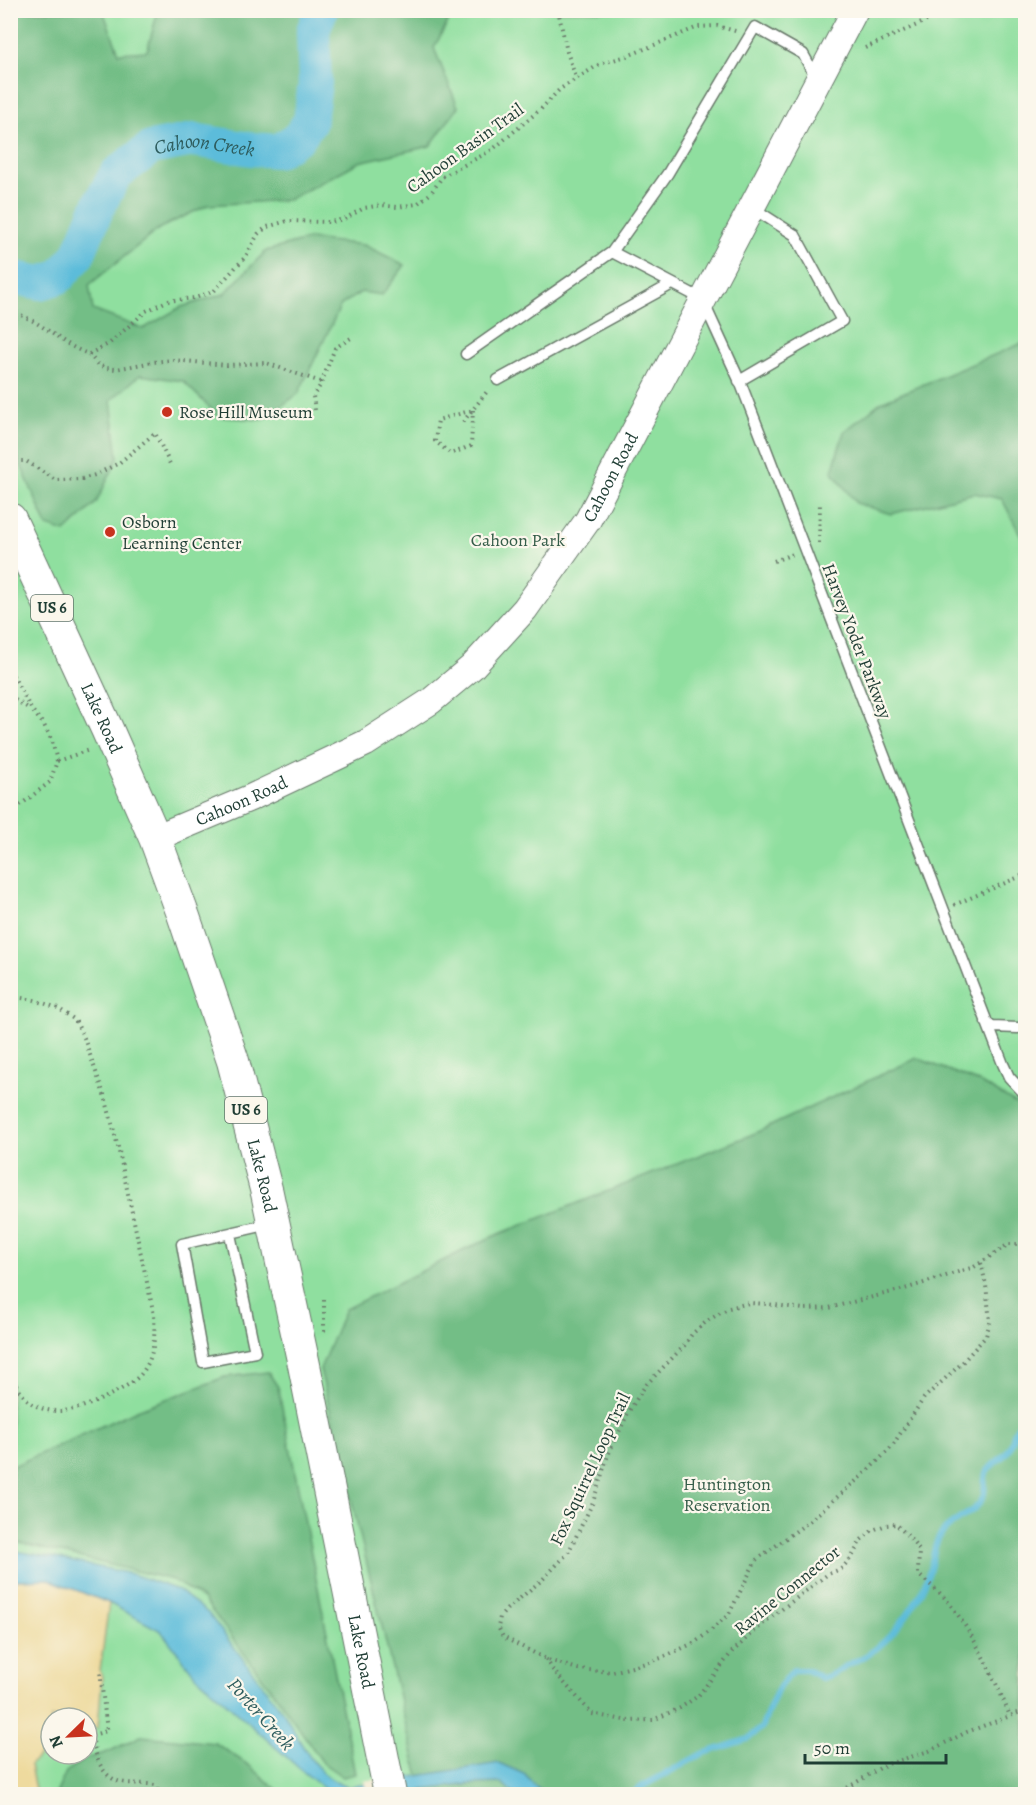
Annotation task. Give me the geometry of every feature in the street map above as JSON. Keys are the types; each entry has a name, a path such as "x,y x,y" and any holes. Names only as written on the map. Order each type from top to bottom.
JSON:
{"main road":[{"name":"Lake Road","path":"10,519 155,838 233,1061 274,1224 390,1794"}],"street":[{"name":"Cahoon Road","path":"155,838 250,798 366,743 431,701 472,667 525,609 588,520 855,10"}],"lane":[{"path":"466,354 612,252 668,173 755,27 803,54 818,79"},
{"path":"740,381 842,321 795,235 751,207"},
{"path":"612,252 702,299"},
{"path":"498,380 672,284"},
{"name":"Harvey Yoder Parkway","path":"702,299 740,381 975,997 1009,1077 1026,1095"},
{"path":"986,1022 992,1027 1018,1028"},
{"path":"230,1234 255,1352 203,1362 182,1244 274,1224"}],"path":[{"path":"558,10 567,52 576,78"},
{"path":"864,48 951,10"},
{"name":"Cahoon Basin Trail","path":"89,354 110,343 146,311 166,301 195,298 214,291 246,256 258,234 267,227 287,221 330,222 344,219 364,208 417,204 430,194 442,177 492,150 542,108 560,89 600,63 630,55 698,27 725,28"},
{"path":"10,312 33,321 76,350 89,354 98,365 106,368 116,369 173,360 227,365 266,363 321,382"},
{"path":"315,410 313,396 335,348 351,338"},
{"path":"463,422 498,380"},
{"path":"473,410 471,446 451,454 435,441 438,420 473,410"},
{"path":"10,464 16,461 26,461 55,480 82,479 119,463 155,433 171,466"},
{"path":"10,670 30,709 44,725 52,741 57,761 50,782 10,813"},
{"path":"10,697 30,709"},
{"path":"57,761 90,750"},
{"path":"942,910 1026,874"},
{"path":"10,996 34,1000 58,1008 75,1020 84,1038 106,1100 118,1147 154,1316 155,1336 150,1359 141,1374 109,1395 74,1409 54,1412 39,1408 15,1385 10,1371"},
{"name":"Fox Squirrel Loop Trail","path":"981,1263 990,1322 986,1336 962,1364 924,1398 890,1449 807,1523 756,1560 729,1614 694,1643 661,1658 612,1672 578,1669 545,1658 503,1637 498,1627 500,1617 568,1553 593,1503 608,1455 629,1411 645,1386 684,1346 692,1334 707,1321 729,1308 749,1303 804,1309 829,1308 974,1268 981,1263 1009,1244 1026,1244"},
{"name":"Ravine Connector","path":"545,1658 592,1714 629,1722 653,1720 680,1708 698,1696 732,1652 765,1622 828,1574 840,1569 852,1557 861,1540 873,1530 896,1524 919,1550 918,1574 949,1602 968,1630 997,1685 1010,1716"},
{"path":"99,1733 107,1731 100,1671"},
{"path":"837,1794 885,1765 929,1751 967,1732 1026,1710"},
{"path":"99,1763 106,1774 123,1783 155,1785 162,1794"}],"green space":[{"path":"10,11 103,11 119,53 147,51 158,11 462,11 451,16 434,48 458,107 430,146 359,162 288,200 208,205 160,228 89,285 93,310 143,329 181,307 224,294 266,251 310,239 364,245 405,265 382,295 361,292 341,305 298,394 262,420 219,417 183,381 140,375 111,400 118,458 96,503 65,532 47,526 11,442"},
{"name":"Cahoon Park","path":"11,11 1025,11 1025,1794 11,1794"},
{"path":"1025,342 1025,544 1002,499 974,493 891,514 856,503 832,471 844,432 881,402"},
{"name":"Huntington Reservation","path":"917,1058 981,1083 1025,1109 1025,1794 425,1794 414,1759 320,1369 345,1309 489,1238 753,1134"},
{"path":"268,1372 278,1387 355,1774 343,1777 323,1763 280,1701 203,1599 173,1580 11,1541 11,1467 137,1410 225,1377"},
{"path":"141,1736 215,1743 250,1766 282,1794 56,1794 66,1772 75,1766 99,1766 99,1755"}],"sand":[{"path":"48,1579 109,1603 100,1671 102,1677 99,1715 99,1706 39,1706 39,1756 30,1765 36,1794 11,1794 10,1580"}],"water":[{"name":"Porter Creek","path":"10,1550 132,1574 178,1590 208,1613 284,1713 317,1767 336,1782 348,1787 499,1763 524,1774 543,1794 514,1794 502,1783 472,1784 389,1794 331,1794 195,1675 161,1631 109,1603 48,1579 11,1580"}],"pier":[{"path":"407,1774 411,1794 367,1794 364,1781"}],"waterway":[{"name":"Cahoon Creek","path":"10,277 41,283 59,277 78,255 99,205 116,174 151,148 193,140 278,151 299,137 310,121 315,83 313,31 321,10"},
{"path":"633,1794 639,1788 702,1754 748,1739 762,1727 777,1690 793,1670 807,1670 822,1678 826,1677 867,1655 886,1640 919,1595 929,1572 939,1537 947,1528 980,1503 988,1470 1005,1455 1012,1443 1015,1430 1026,1421"}],"place":[{"name":"Rose Hill Museum","path":"167,412"},
{"name":"Osborn Learning Center","path":"110,532"}]}
